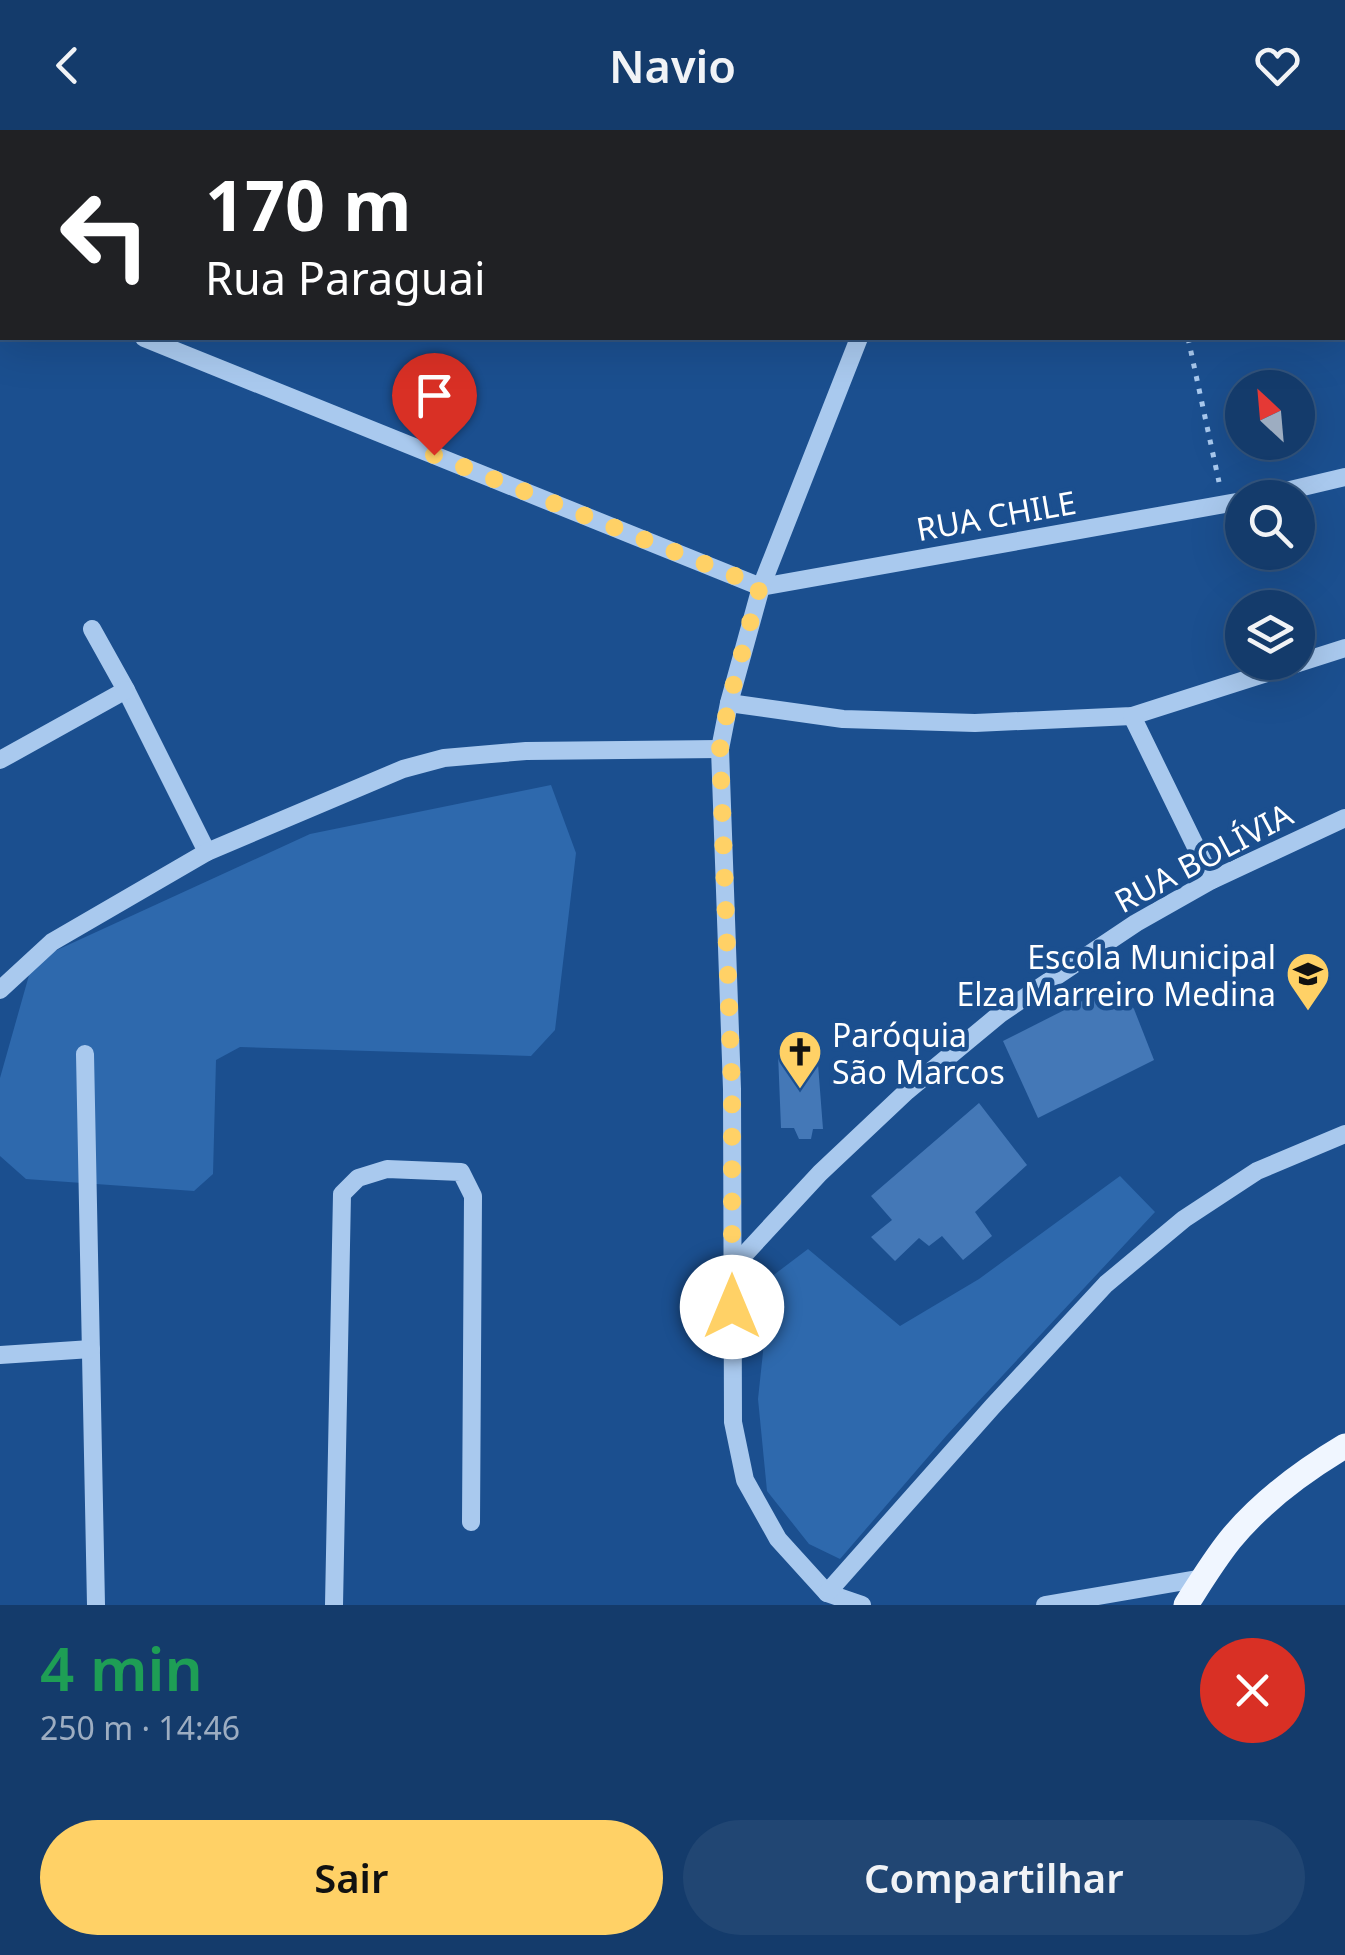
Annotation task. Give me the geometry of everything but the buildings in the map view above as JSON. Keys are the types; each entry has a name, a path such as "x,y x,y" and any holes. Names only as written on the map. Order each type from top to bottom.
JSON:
{"main road":[{"path":"1186,1605 1231,1538 1266,1503 1310,1467 1345,1446"}],"street":[{"path":"149,340 760,586"},
{"path":"858,340 760,586 720,749 732,1090 733,1422 745,1480 778,1539 827,1593 862,1605"},
{"path":"1315,484 1345,477"},
{"name":"RUA CHILE","path":"760,586 1224,505"},
{"path":"92,630 207,852"},
{"path":"729,702 843,719 975,723 1132,716 1345,648"},
{"path":"0,760 126,690"},
{"path":"1132,716 1212,880"},
{"path":"0,990 52,942 207,852 403,769 444,758 526,751 720,749"},
{"name":"RUA BOLÍVIA","path":"731,1268 834,1159 907,1091 1000,1014 1136,924 1212,880 1345,818"},
{"path":"86,1054 96,1605"},
{"path":"827,1593 1106,1284 1184,1219 1257,1171 1345,1134"},
{"path":"334,1605 342,1194 358,1178 388,1169 460,1172 473,1196 472,1522"},
{"path":"0,1355 91,1350"},
{"path":"1045,1605 1203,1578"}],"path":[{"path":"1188,340 1224,505"}],"shaded area":[{"path":"551,785 576,853 555,1030 531,1056 240,1047 216,1060 213,1174 194,1191 26,1179 0,1156 0,1078 33,961 310,834"},
{"path":"1120,1176 1155,1212 947,1435 840,1559 809,1544 767,1491 758,1399 771,1277 808,1249 900,1326 979,1279"}],"place":[{"name":"Escola Municipal Elza Marreiro Medina","path":"1308,1012"},
{"name":"Paróquia São Marcos","path":"800,1090"}],"route":[{"path":"434,455 760,586 720,749 732,1090 732,1307"}]}
